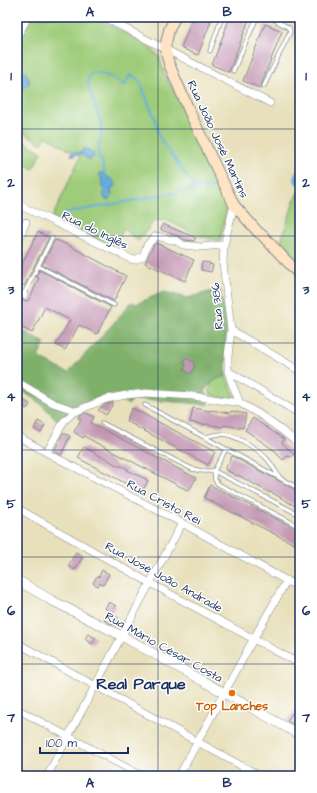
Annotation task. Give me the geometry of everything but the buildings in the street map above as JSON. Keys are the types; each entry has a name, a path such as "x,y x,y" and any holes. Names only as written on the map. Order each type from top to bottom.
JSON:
{"main road":[{"path":"165,48 168,34 175,17"},
{"name":"Rua João José Martins","path":"165,48 172,71 234,206 300,275"}],"street":[{"path":"17,37 28,17"},
{"path":"104,17 270,103"},
{"name":"Rua do Inglês","path":"17,204 124,257 134,260 143,256 147,245 156,236 176,241 183,245 200,247 224,245"},
{"name":"Rua 386","path":"234,206 224,245 224,262 231,330 228,371 240,403"},
{"path":"17,244 26,222"},
{"path":"231,330 300,370"},
{"path":"228,371 300,414"},
{"path":"17,381 53,402 77,411"},
{"path":"47,452 64,421 73,413 114,397 146,393 193,396 240,403 259,414 300,445"},
{"name":"Rua Cristo Rei","path":"17,436 182,523 300,588"},
{"name":"Rua José João Andrade","path":"17,508 150,583 300,664"},
{"path":"47,776 182,523"},
{"name":"Rua Mário César Costa","path":"17,580 51,600 122,636 300,735"},
{"path":"179,776 287,580"},
{"path":"17,643 260,776"},
{"path":"17,709 142,776"},
{"path":"17,773 22,776"}],"lane":[{"path":"210,51 222,17"},
{"path":"233,71 257,17"},
{"path":"264,86 290,32 289,28 270,17"},
{"path":"20,294 38,266 52,238"},
{"path":"38,266 114,305"},
{"path":"145,405 300,489"},
{"path":"102,423 192,469 203,472 214,471 300,515"},
{"path":"204,437 222,434 233,436 245,442 268,460 280,478"},
{"path":"226,449 214,471 215,480 218,484 300,526"}],"green space":[{"path":"31,17 93,17 145,43 159,56 164,73 184,110 207,164 228,204 220,241 199,236 166,220 154,221 138,241 124,229 113,247 52,218 80,157 46,136 42,144 17,129 17,42"},
{"path":"17,138 42,152 33,169 17,160"},
{"path":"300,189 300,262 281,241 295,198"},
{"path":"220,289 226,323 226,376 216,379 205,390 208,405 133,399 128,405 115,394 76,404 60,423 41,404 17,387 17,348 25,332 45,343 38,357 68,373 122,314 131,302 136,304 164,292 187,298"},
{"path":"226,376 236,399 220,398 210,394 211,386 214,381"}],"water":[{"path":"17,62 19,70 25,71 29,79 29,84 22,88 17,87"},
{"path":"83,149 93,153 93,158 89,160 81,154 74,156 71,155 75,152 81,153"},
{"path":"100,172 112,179 116,185 111,189 112,195 110,199 106,200 104,197 102,179 99,174"}],"waterway":[{"path":"105,175 102,161 98,157 102,132 101,123 88,85 89,76 95,72 111,77 124,86 130,75 135,77 140,82 155,119 159,137 195,188"},
{"path":"300,175 300,180"},
{"path":"64,213 195,188 216,188"}],"place":[{"name":"Top Lanches","path":"232,693"}],"district":[{"name":"Real Parque","path":"141,683"}]}
